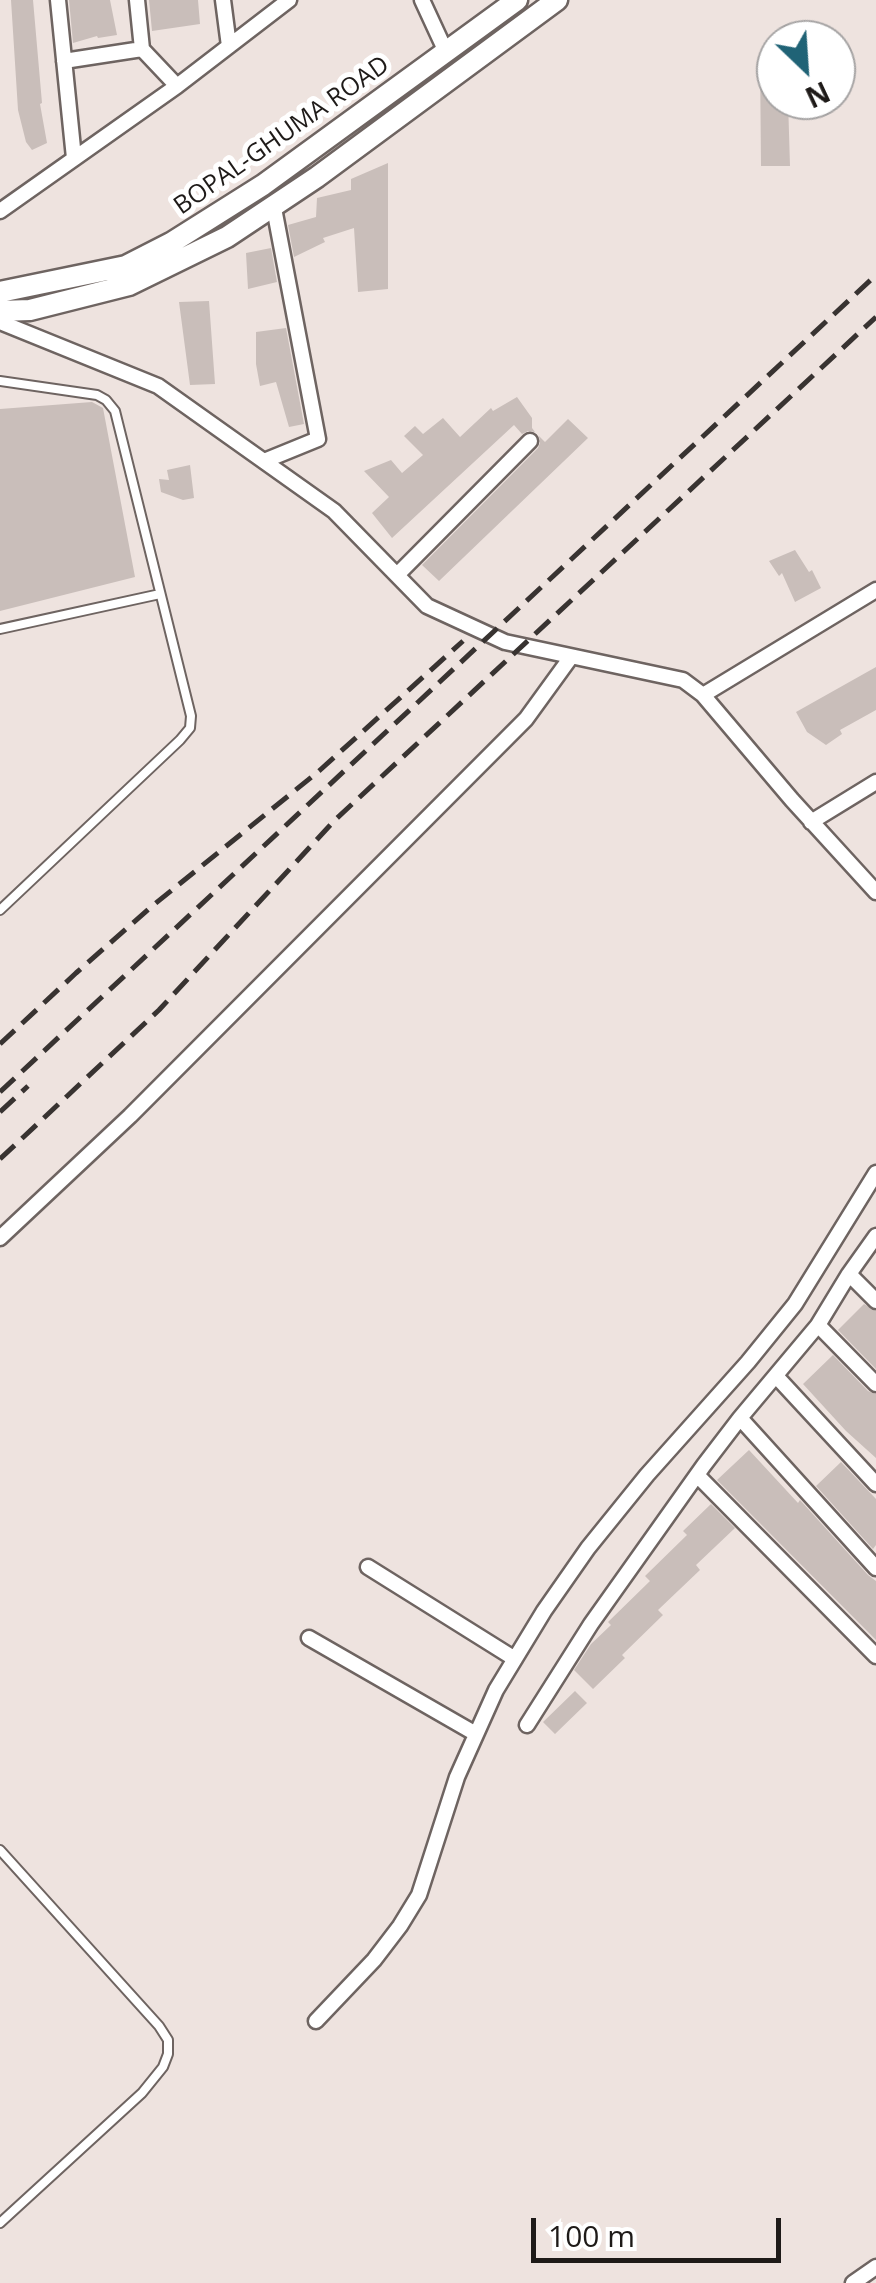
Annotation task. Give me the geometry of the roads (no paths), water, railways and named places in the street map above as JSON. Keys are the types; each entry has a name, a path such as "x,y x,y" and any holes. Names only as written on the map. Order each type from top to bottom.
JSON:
{"street":[{"path":"58,0 74,158"},
{"path":"137,0 142,49 177,86"},
{"path":"223,0 229,46"},
{"path":"0,211 177,86 289,0"},
{"path":"422,0 446,52"},
{"name":"BOPAL-GHUMA ROAD","path":"0,292 126,266 171,242 263,185 517,0"},
{"path":"0,311 30,310 129,286 227,237 274,208 557,0"},
{"path":"64,61 142,49"},
{"path":"264,461 318,439 274,208"},
{"path":"0,322 158,386 334,511 427,606 505,642 683,680 704,695 876,892"},
{"path":"397,575 530,441"},
{"path":"704,695 876,590"},
{"path":"0,1238 130,1116 526,719 571,657"},
{"path":"812,822 876,782"},
{"path":"316,2022 374,1960 419,1895 457,1777 496,1690 588,1548 795,1304 876,1173"},
{"path":"527,1725 591,1624 697,1475 818,1325 876,1236"},
{"path":"849,1274 876,1302"},
{"path":"818,1325 876,1384"},
{"path":"776,1376 876,1484"},
{"path":"740,1418 876,1568"},
{"path":"697,1475 876,1656"},
{"path":"368,1567 515,1659"},
{"path":"308,1638 476,1734"},
{"path":"853,2283 876,2268"}],"lane":[{"path":"0,381 97,394 115,411 190,716 190,728 180,740 0,910"},
{"path":"0,630 160,594"},
{"path":"0,1850 168,2040 163,2067 149,2086 0,2223"}],"railway":[{"path":"0,1092 876,275"},
{"path":"0,1159 159,1010 335,820 876,317"},
{"path":"0,1044 151,907 319,771 463,641"},
{"path":"0,1112 28,1086"}]}
